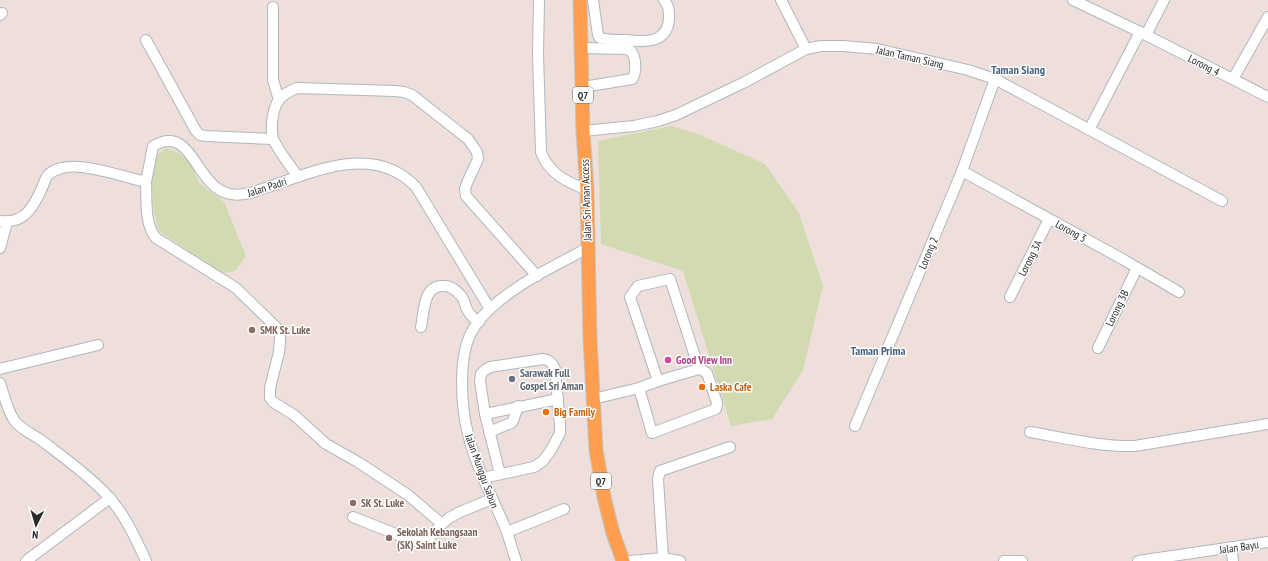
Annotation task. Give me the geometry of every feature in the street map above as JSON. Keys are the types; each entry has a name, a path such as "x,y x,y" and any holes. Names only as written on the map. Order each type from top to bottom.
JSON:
{"main road":[{"name":"Jalan Sri Aman Access","path":"580,2 583,131 587,190 590,338 593,399"},
{"name":"Q7","path":"593,399 596,450 604,497 622,561"}],"street":[{"path":"539,0 538,54 541,152 545,162 563,180 587,190"},
{"path":"580,2 595,0 598,35 600,38 641,42 655,40 660,37 665,30 669,10 668,4 664,0"},
{"path":"781,0 806,49"},
{"name":"Lorong 4","path":"1073,0 1143,33 1268,97"},
{"path":"1089,130 1143,33 1164,0"},
{"path":"273,7 273,80 279,100"},
{"path":"1233,79 1268,17"},
{"path":"146,40 196,131 200,135 273,139"},
{"name":"Jalan Taman Siang","path":"583,131 634,126 658,122 676,116 745,82 806,49 821,46 877,49 960,68 995,79 1222,200"},
{"path":"582,48 626,49 631,51 634,55 634,74 632,79 582,87"},
{"name":"Lorong 2","path":"855,426 962,171 995,79"},
{"path":"298,177 273,139 271,132 273,110 279,100 287,92 297,88 404,92 412,95 468,139 477,152 478,159 465,189 466,196 537,276"},
{"name":"Jalan Padri","path":"146,182 153,146 165,141 178,144 188,151 213,186 221,192 228,194 244,194 344,164 362,163 386,166 402,174 416,187 490,309"},
{"path":"0,248 4,221 22,217 28,213 34,204 47,176 53,171 62,167 80,166 146,182 148,219 152,234 156,238 236,288 277,328 280,334 279,352 270,388 270,398 273,402 294,415 326,444 358,462 408,495 442,524"},
{"name":"Lorong 3","path":"962,171 1179,292"},
{"name":"Lorong 3A","path":"1010,297 1049,219"},
{"name":"Jalan Munggu Sabun","path":"516,561 506,532 474,456 468,434 464,411 462,383 463,364 467,343 479,322 499,301 537,276 588,248"},
{"name":"Lorong 3B","path":"1098,348 1137,268"},
{"path":"658,381 630,297 638,286 670,279 699,369"},
{"path":"422,327 427,298 432,289 441,286 450,287 457,292 463,299 468,312 479,322"},
{"path":"0,369 98,345"},
{"path":"483,478 534,467 543,461 551,450 560,433 560,424 555,369 552,362 548,360 543,359 490,367 481,374 480,381 484,414 500,474"},
{"path":"593,399 639,388 699,369 707,373 717,403 716,409 652,434 639,388"},
{"path":"0,382 10,413 19,426 39,439 85,474 110,498 123,516 146,561"},
{"path":"484,414 558,399"},
{"path":"489,432 511,423 518,406"},
{"path":"1030,432 1108,446 1135,446 1268,424"},
{"path":"663,558 658,479 660,471 730,447"},
{"path":"26,561 110,498"},
{"path":"353,517 413,541 417,541 428,539 449,518 492,499"},
{"path":"506,532 564,509"},
{"name":"Jalan Bayu","path":"1138,561 1268,542"},
{"path":"1231,548 1233,561"},
{"path":"630,561 663,558 680,561"},
{"path":"1004,561 1022,561"}],"green space":[{"path":"671,126 698,134 765,164 799,213 823,286 803,370 772,419 731,426 683,271 601,244 598,141"},
{"path":"166,148 177,152 190,161 199,183 224,202 246,256 235,271 221,273 159,231 154,212 151,178 156,156"}],"place":[{"name":"SMK St. Luke","path":"252,330"},
{"name":"Good View Inn","path":"668,360"},
{"name":"Sarawak Full Gospel Sri Aman","path":"512,379"},
{"name":"Laska Cafe","path":"702,387"},
{"name":"Big Family","path":"546,412"},
{"name":"SK St. Luke","path":"353,503"},
{"name":"Sekolah Kebangsaan (SK) Saint Luke","path":"389,538"}],"district":[{"name":"Taman Siang","path":"1018,70"},
{"name":"Taman Prima","path":"878,351"}]}
